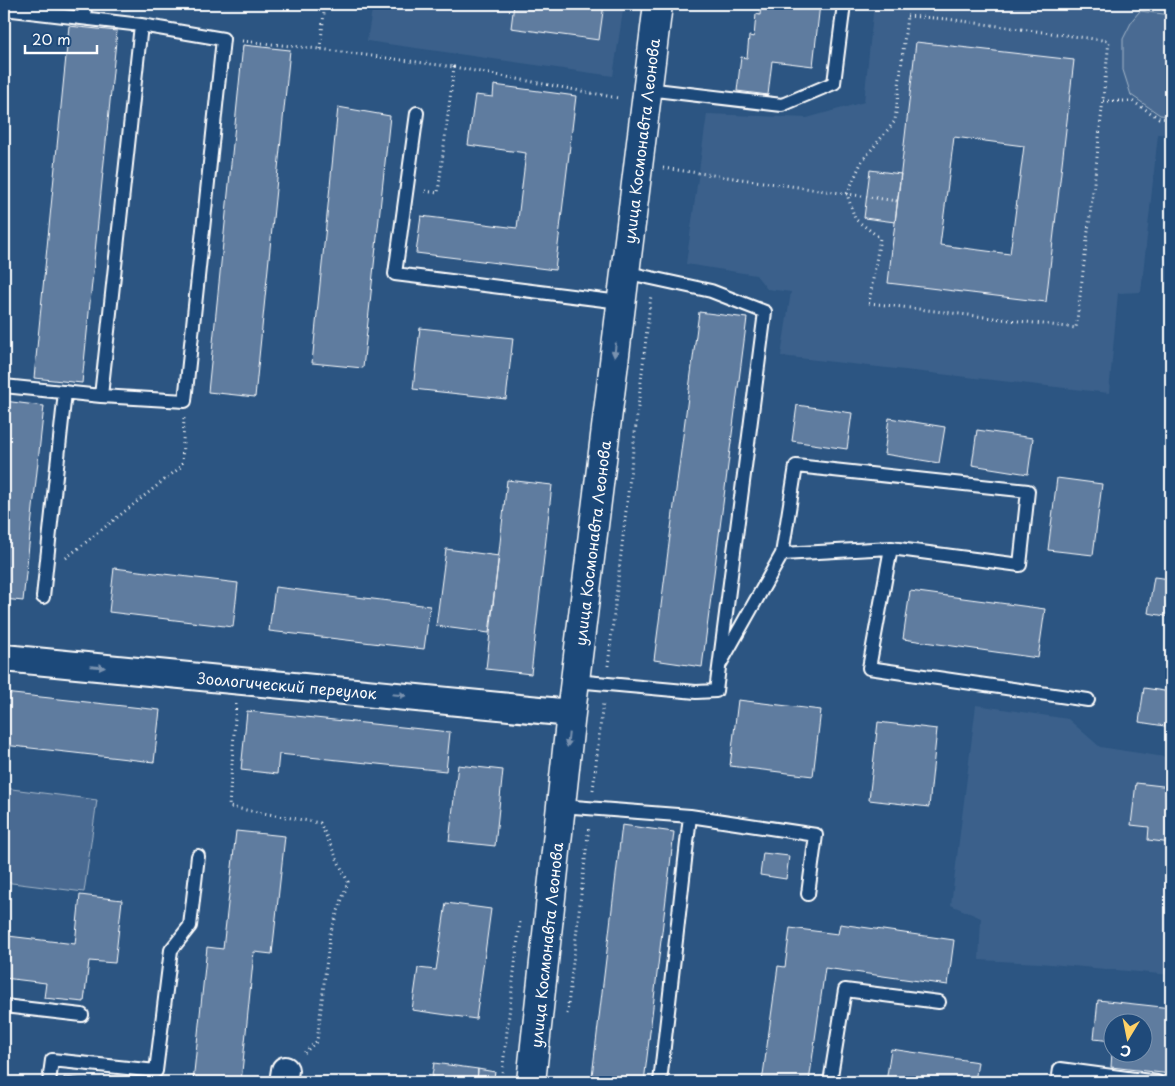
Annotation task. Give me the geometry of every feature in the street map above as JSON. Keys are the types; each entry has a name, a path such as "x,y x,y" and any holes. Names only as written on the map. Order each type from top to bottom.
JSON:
{"main road":[{"name":"улица Космонавта Леонова","path":"531,1082 571,713 658,4"}],"street":[{"name":"Зоологический переулок","path":"4,658 571,713"}],"lane":[{"path":"84,18 85,4"},
{"path":"647,89 782,105 825,87 834,83 844,4"},
{"path":"4,9 141,25 224,39 185,401 101,396 4,386"},
{"path":"101,396 141,25"},
{"path":"417,113 396,274 620,302"},
{"path":"575,681 696,692 716,691 765,312 711,291 624,272"},
{"path":"43,597 65,392"},
{"path":"720,664 782,554 796,466 1028,491 1020,565 891,548 782,554"},
{"path":"891,548 868,668 1088,700"},
{"path":"561,806 690,816 816,835 808,894"},
{"path":"660,1082 690,816"},
{"path":"49,1082 52,1060 156,1071 171,950 190,926 198,856"},
{"path":"830,1082 845,990 939,1002"},
{"path":"4,1006 82,1015"},
{"path":"1058,1082 1060,1069 1157,1082"}],"path":[{"path":"320,49 325,4"},
{"path":"907,16 947,19 1109,40 1076,328 869,303 880,238 855,219 847,194 862,161 895,121 907,16"},
{"path":"224,39 320,49 454,67 618,98"},
{"path":"407,188 438,193 454,67"},
{"path":"1103,101 1132,101 1158,118 1171,120"},
{"path":"665,178 667,159"},
{"path":"666,168 897,201"},
{"path":"566,1024 653,278"},
{"path":"46,574 182,466 185,401"},
{"path":"237,700 229,807 320,823 348,882 330,934 317,1042 284,1076"}],"shaded area":[{"path":"373,4 624,4 613,76 367,41"},
{"path":"874,4 898,4 918,9 919,4 1171,4 1171,135 1158,134 1141,292 1118,293 1109,393 781,356 791,292 767,289 756,275 686,264 707,114 807,118 864,102","holes":["916,42 1074,60 1046,302 888,283"]},
{"path":"1140,11 1171,15 1171,116 1160,115 1131,95 1123,70 1123,39 1133,19"},
{"path":"976,705 1068,719 1100,747 1171,758 1171,975 1040,963 979,960 981,918 951,905"},
{"path":"4,788 97,800 84,892 4,882"}],"building":[{"path":"25,4 69,4 68,12 24,8"},
{"path":"514,4 604,4 599,40 511,28"},
{"path":"761,4 820,4 813,66 772,61 768,95 737,91 741,57 747,58 749,36 754,37 756,14 760,15"},
{"path":"69,26 117,31 82,383 34,378"},
{"path":"916,42 1074,60 1046,302 888,283","holes":["954,137 1024,146 1010,254 940,245"]},
{"path":"243,45 290,50 255,397 208,392"},
{"path":"494,85 576,96 555,270 416,253 421,216 517,228 526,153 468,145 475,95 493,97"},
{"path":"338,107 390,116 363,368 312,363"},
{"path":"870,170 901,174 895,222 864,218"},
{"path":"699,312 747,318 702,667 654,660"},
{"path":"420,328 513,338 506,399 413,389"},
{"path":"4,401 44,406 23,601 4,599"},
{"path":"797,405 852,413 847,449 792,441"},
{"path":"889,418 945,427 939,463 884,454"},
{"path":"977,430 1033,438 1028,474 972,465"},
{"path":"1057,478 1102,484 1093,555 1048,550"},
{"path":"507,480 552,485 531,674 486,669"},
{"path":"446,549 499,556 489,633 436,626"},
{"path":"114,568 238,583 233,627 109,612"},
{"path":"1154,577 1171,579 1171,617 1148,613"},
{"path":"275,587 430,606 424,649 269,631"},
{"path":"910,591 1045,609 1038,658 903,639"},
{"path":"1144,688 1171,692 1171,727 1139,722"},
{"path":"4,693 160,710 154,762 4,745"},
{"path":"738,700 821,710 813,776 730,766"},
{"path":"247,711 450,732 446,771 279,754 277,774 241,770"},
{"path":"878,722 937,729 929,807 869,800"},
{"path":"458,765 503,770 495,846 449,841"},
{"path":"1136,783 1171,787 1171,843 1148,840 1149,827 1131,825"},
{"path":"622,825 674,832 644,1082 592,1076"},
{"path":"236,831 285,836 272,954 254,952 241,1082 193,1082 207,947 223,949"},
{"path":"763,853 789,856 786,879 760,875"},
{"path":"80,895 122,900 115,963 89,961 84,1002 44,998 46,983 4,978 8,936 75,944"},
{"path":"446,903 491,909 476,1019 412,1010 418,968 436,970"},
{"path":"840,924 954,940 948,985 825,968 809,1082 762,1082 778,966 785,967 790,928 838,934"},
{"path":"1098,1000 1171,1008 1171,1074 1111,1067 1111,1064 1152,1064 1152,1014 1102,1014 1102,1040 1094,1039"},
{"path":"891,1049 978,1062 975,1082 886,1082"},
{"path":"434,1063 478,1069 477,1082 431,1082"},
{"path":"478,1069 495,1072 493,1082 477,1082"},
{"path":"64,1077 116,1082 64,1082"}]}
